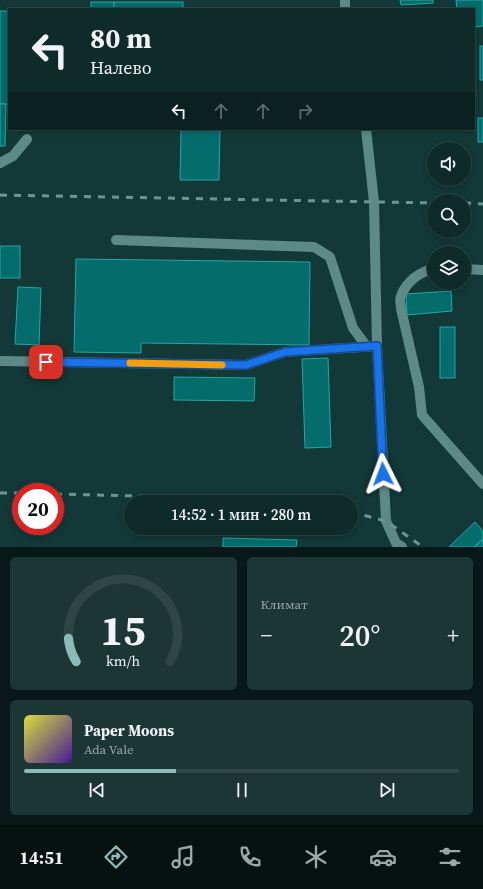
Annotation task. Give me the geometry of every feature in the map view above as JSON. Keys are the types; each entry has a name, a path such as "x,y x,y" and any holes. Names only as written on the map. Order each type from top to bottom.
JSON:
{"lane":[{"path":"366,130 374,202 372,347 386,521 396,542 402,547"},
{"path":"0,163 13,156 28,139"},
{"path":"116,240 314,247 330,257 353,328 372,347"},
{"path":"471,269 483,270"},
{"path":"427,270 412,279 400,296 401,309 419,387 422,415 483,484"},
{"path":"0,361 246,365 285,352 372,347"}],"building":[{"path":"400,0 433,0 433,3 401,5"},
{"path":"456,0 483,0 483,26 475,27 475,8 457,8"},
{"path":"91,2 114,2 114,8 91,8"},
{"path":"114,2 183,2 183,8 114,8"},
{"path":"0,11 8,11 8,104 0,104"},
{"path":"480,46 483,46 483,80 480,80"},
{"path":"0,104 6,104 5,146 0,146"},
{"path":"478,118 483,118 483,142 478,142"},
{"path":"181,130 220,130 219,180 180,180"},
{"path":"0,246 20,246 20,278 0,278"},
{"path":"76,259 310,262 309,345 141,343 141,353 74,352"},
{"path":"18,287 41,288 39,345 15,344"},
{"path":"451,291 452,311 407,315 406,294"},
{"path":"440,327 455,327 455,378 440,378"},
{"path":"328,358 331,447 305,448 302,359"},
{"path":"174,377 255,378 254,401 174,400"},
{"path":"475,522 483,531 483,539 474,547 449,547"},
{"path":"223,538 297,540 296,547 223,547"},
{"path":"483,539 483,547 475,547"}],"railway":[{"path":"0,195 427,203"},
{"path":"471,203 483,204"},
{"path":"0,493 12,493"},
{"path":"64,494 124,496"},
{"path":"358,514 386,521 423,547"}],"slow traffic":[{"path":"130,363 222,365"}],"route":[{"path":"46,362 246,365 285,352 377,346 383,474"}]}
